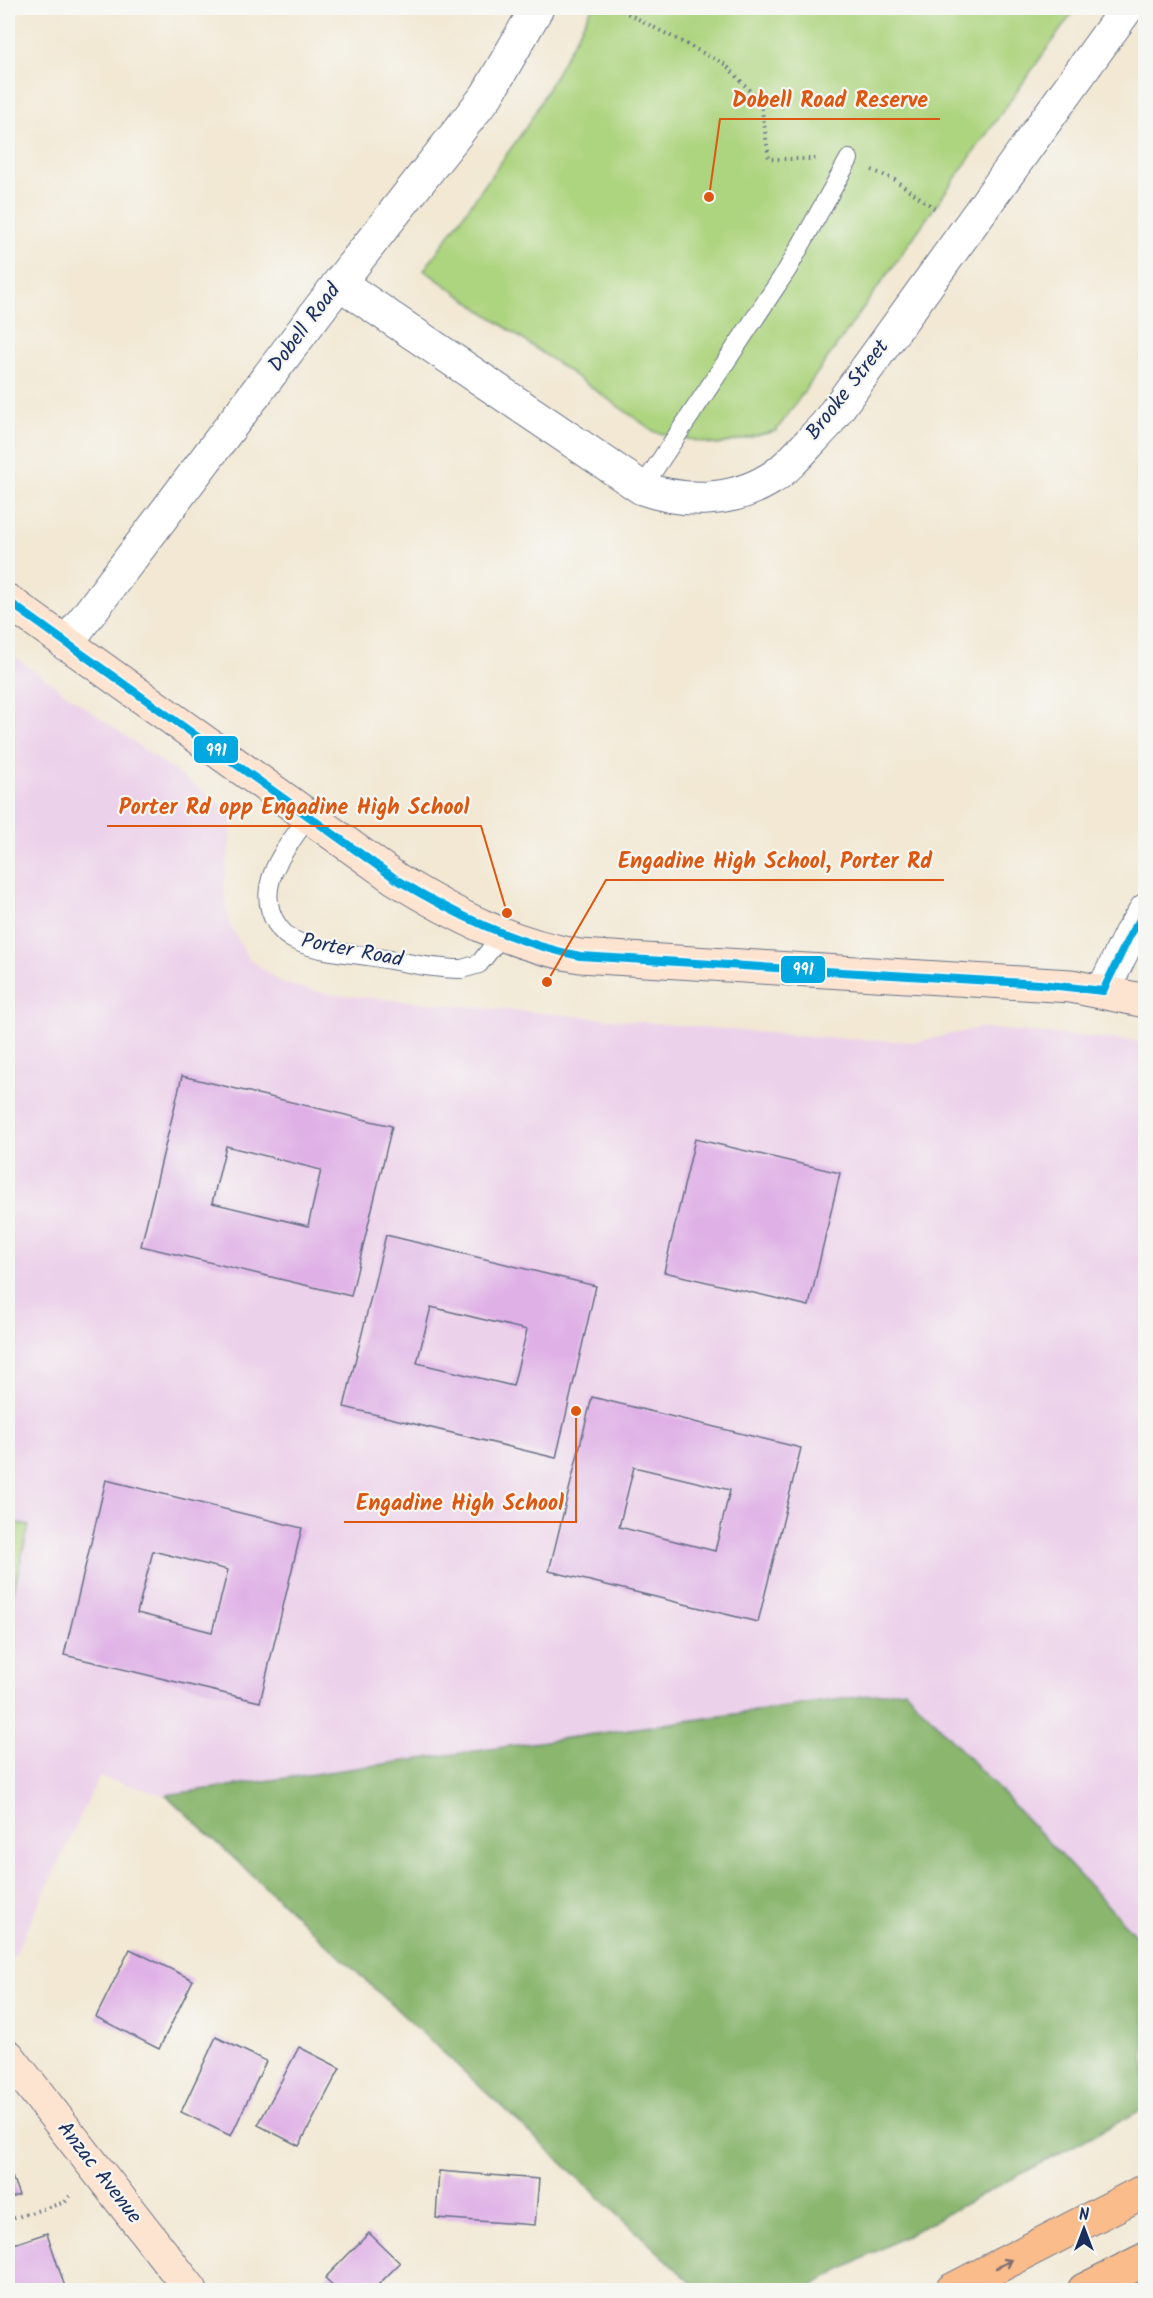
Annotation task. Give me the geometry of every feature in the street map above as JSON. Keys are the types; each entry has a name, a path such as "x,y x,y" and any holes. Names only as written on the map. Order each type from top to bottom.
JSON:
{"highway":[{"path":"952,2290 1146,2190"},
{"path":"1084,2290 1146,2259"}],"street":[{"name":"Dobell Road","path":"66,644 339,283 487,95 537,8"},
{"name":"Brooke Street","path":"339,283 642,489 669,498 703,499 739,494 772,479 826,425 1127,8"},
{"path":"8,602 425,898 502,935 551,951 580,956 1040,984 1103,991 1146,1001"},
{"path":"1103,991 1130,935 1146,910"},
{"name":"Anzac Avenue","path":"8,2056 191,2290"}],"lane":[{"path":"642,489 788,270 849,159"},
{"name":"Porter Road","path":"308,817 281,856 270,886 268,903 281,930 295,941 334,951 462,969 479,964 502,935"}],"path":[{"path":"617,8 726,64 761,103 769,159 849,159 895,180 968,231"},
{"path":"8,2220 65,2202"}],"shaded area":[{"path":"8,652 233,813 224,888 230,925 248,958 281,983 327,994 812,1037 917,1042 979,1028 1136,1041 1145,1046 1145,2108 804,2290 699,2290 166,1795 99,1777 8,1969"}],"green space":[{"path":"592,8 1076,8 776,431 717,445 655,432 424,270 529,123"},
{"path":"8,1521 29,1526 8,1614"},
{"path":"905,1690 1145,1945 1145,2108 804,2290 699,2290 166,1795"}],"building":[{"path":"182,1076 392,1126 351,1296 141,1246","holes":["226,1146 321,1170 308,1226 212,1203"]},
{"path":"695,1139 840,1173 809,1306 664,1272"},
{"path":"386,1235 596,1286 556,1458 344,1407","holes":["431,1307 527,1330 513,1386 417,1363"]},
{"path":"592,1397 801,1448 758,1622 549,1571","holes":["634,1467 730,1490 715,1551 619,1527"]},
{"path":"106,1480 302,1528 260,1702 64,1655","holes":["153,1551 228,1570 212,1632 137,1613"]},
{"path":"130,1949 193,1980 159,2049 96,2017"},
{"path":"216,2037 266,2061 231,2136 181,2112"},
{"path":"299,2047 340,2068 299,2146 258,2125"},
{"path":"8,2166 19,2195 8,2199"},
{"path":"439,2171 539,2179 535,2225 436,2218"},
{"path":"47,2233 66,2290 8,2290 8,2246"},
{"path":"369,2233 400,2263 373,2290 338,2290 325,2278"}],"transit line":[{"name":"991","path":"8,601 396,879 440,904 508,935 580,956 1040,984 1103,991"},
{"name":"991","path":"1103,991 1130,935 1146,911"}],"place":[{"name":"Dobell Road Reserve","path":"709,197"},
{"name":"Porter Rd opp Engadine High School","path":"507,913"},
{"name":"Engadine High School, Porter Rd","path":"547,982"},
{"name":"Engadine High School","path":"576,1411"}]}
